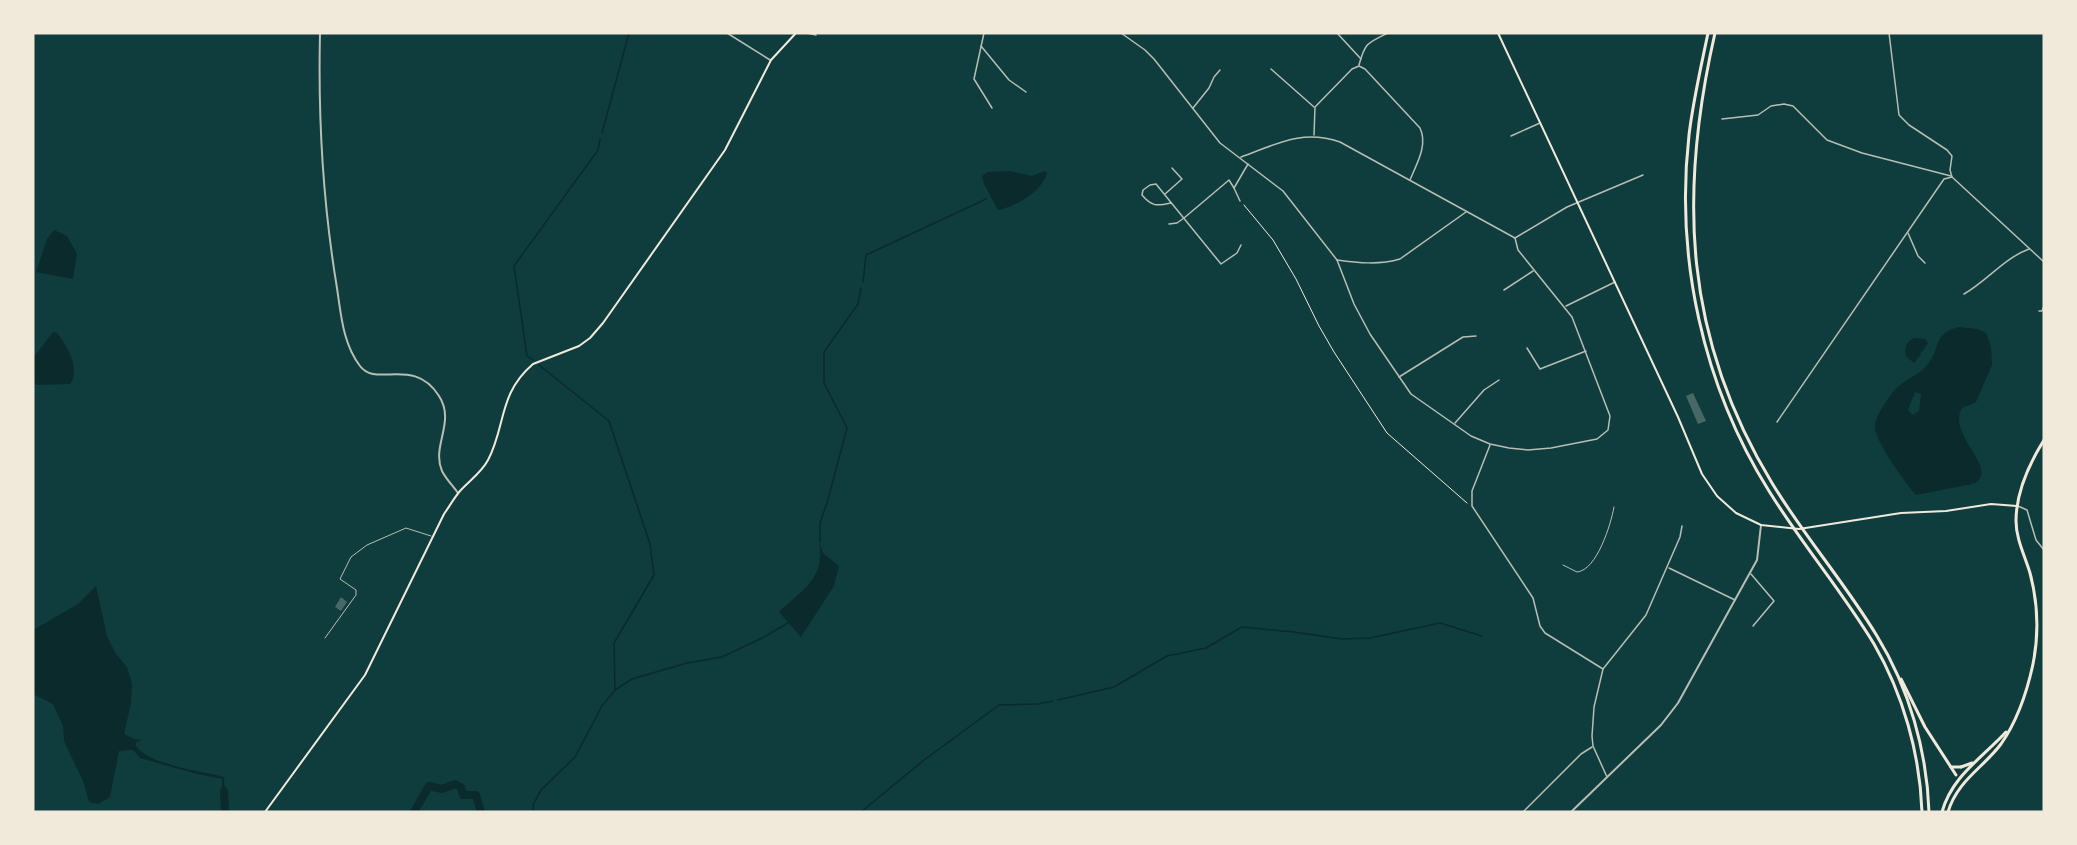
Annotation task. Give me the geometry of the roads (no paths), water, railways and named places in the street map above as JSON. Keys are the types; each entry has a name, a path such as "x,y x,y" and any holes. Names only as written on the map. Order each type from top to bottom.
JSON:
{"main road":[{"path":"265,812 365,675 444,514 458,493 487,462 510,393 533,364 590,339 725,150 771,60 796,33"},
{"path":"1498,33 1678,417 1702,474 1724,504 1742,517 1761,525 1782,529 1815,528 1901,513 1946,511 1991,504 2017,506"},
{"path":"1708,33 1692,114 1685,204 1690,268 1707,352 1722,397 1754,464 1784,513 1863,626 1886,668 1902,707 1912,741 1919,776 1922,812"},
{"path":"1715,33 1697,126 1692,196 1696,266 1714,351 1732,403 1760,462 1790,510 1868,622 1906,687 1925,728 1951,767 1960,786"},
{"path":"1948,812 1960,786 1998,748 2011,726 2028,683 2037,627 2033,588 2017,530 2017,506 2028,469 2044,440"},
{"path":"1896,672 1920,742 1926,774 1929,812"},
{"path":"1942,812 1957,777 2011,726"},
{"path":"1951,767 1961,767 1974,762"}],"street":[{"path":"320,33 319,86 327,230 345,335 353,354 365,372 373,374 406,373 419,376 428,381 441,397 446,413 440,451 442,470 458,493"},
{"path":"727,33 771,60"},
{"path":"807,33 816,35"},
{"path":"984,33 974,79 992,108"},
{"path":"1120,33 1154,59 1220,143 1283,191 1336,260 1354,304 1370,334 1411,394 1453,424 1490,444 1528,450 1597,439 1608,430 1610,416 1580,332 1565,307 1518,250 1515,238 1341,142 1314,136 1295,138 1241,157"},
{"path":"1337,33 1360,59"},
{"path":"1359,66 1365,46 1370,41 1388,33"},
{"path":"1889,33 1899,115 1909,125 1947,150 1952,156 1950,170 1952,177"},
{"path":"981,46 1010,80 1026,92"},
{"path":"1314,136 1315,107 1352,69 1359,66 1365,69 1420,128 1424,136 1424,146 1410,180"},
{"path":"1271,69 1315,107"},
{"path":"1193,108 1220,70"},
{"path":"1722,119 1758,115 1771,106 1784,104 1793,106 1827,140 1862,153 1952,177 2044,262"},
{"path":"1511,136 1540,123"},
{"path":"1234,188 1249,164"},
{"path":"1164,194 1182,179 1172,168"},
{"path":"1515,238 1578,202 1643,175"},
{"path":"1777,422 1944,179 1952,177"},
{"path":"1169,225 1184,218 1229,180 1240,201"},
{"path":"1171,203 1155,206 1150,204 1142,195 1143,190 1156,184 1221,264 1237,253 1240,245"},
{"path":"1336,260 1375,263 1400,259 1466,212"},
{"path":"1908,232 1918,256 1925,263"},
{"path":"1964,294 1980,285 2013,255 2029,249"},
{"path":"1504,290 1534,270"},
{"path":"1565,307 1615,282"},
{"path":"2039,311 2042,311 2044,306"},
{"path":"1399,378 1463,337 1476,336"},
{"path":"1527,348 1540,369 1586,351"},
{"path":"1453,424 1484,390 1499,380"},
{"path":"1490,444 1472,491 1472,506 1533,598 1540,626 1545,633 1603,669"},
{"path":"2017,506 2027,510 2037,540 2044,550"},
{"path":"1571,812 1661,725 1678,703 1750,574 1759,554 1761,525"},
{"path":"1607,777 1593,746 1594,707 1603,669 1646,615 1668,567 1682,526"},
{"path":"1668,567 1736,600"},
{"path":"1750,574 1774,601 1753,626"},
{"path":"1523,812 1581,754 1593,746"}],"lane":[{"path":"1563,565 1577,572 1588,568 1612,520 1614,507"},
{"path":"325,638 356,595 356,590 340,579 351,557 368,545 406,528 433,537"}],"water":[{"path":"1010,171 1032,176 1045,171 1047,173 1034,192 998,210 982,176 987,172"},
{"path":"54,230 67,236 77,254 73,279 36,272 47,239"},
{"path":"1958,327 1978,329 1986,333 1991,346 1992,365 1976,402 1962,408 1959,418 1961,429 1978,460 1981,478 1974,484 1972,481 1972,484 1916,495 1886,454 1877,436 1876,420 1893,392 1928,364 1941,337","holes":["1915,392 1921,394 1919,411 1913,415 1908,410"]},
{"path":"53,332 57,333 65,344 73,365 73,378 70,384 36,385 33,380 33,358"},
{"path":"1914,338 1925,339 1928,343 1922,352 1920,351 1921,354 1914,363 1906,356 1905,350 1907,343"},
{"path":"819,542 823,553 839,566 834,586 801,637 779,612 804,590 815,574 819,565"},
{"path":"96,586 107,636 116,654 127,667 132,684 131,703 124,734 143,740 136,742 136,746 152,758 224,777 226,812 225,801 222,800 222,779 140,758 133,750 119,751 110,797 98,804 89,802 83,781 64,741 63,726 53,704 33,694 33,630 78,604"},
{"path":"451,784 459,787 445,791 430,788 417,811 414,812 429,786 445,789"},
{"path":"459,787 463,795 476,795 481,812 475,798 461,796"}],"waterway":[{"path":"602,133 629,33"},
{"path":"533,360 527,356 514,266 598,150 600,139"},
{"path":"863,282 866,255 986,199"},
{"path":"820,542 820,523 847,428 824,383 824,352 858,304 861,288"},
{"path":"533,812 533,805 541,790 575,757 602,706 615,690 614,643 654,575 650,544 609,421 539,365"},
{"path":"615,690 632,679 687,663 722,657 788,623"},
{"path":"1058,700 1114,687 1167,656 1206,648 1242,627 1341,639 1370,638 1440,623 1482,636"},
{"path":"861,812 924,760 999,705 1038,704 1053,701"},
{"path":"414,812 429,786 442,789 455,784 461,787 463,795 476,795 481,812"},
{"path":"224,791 225,812"}]}
